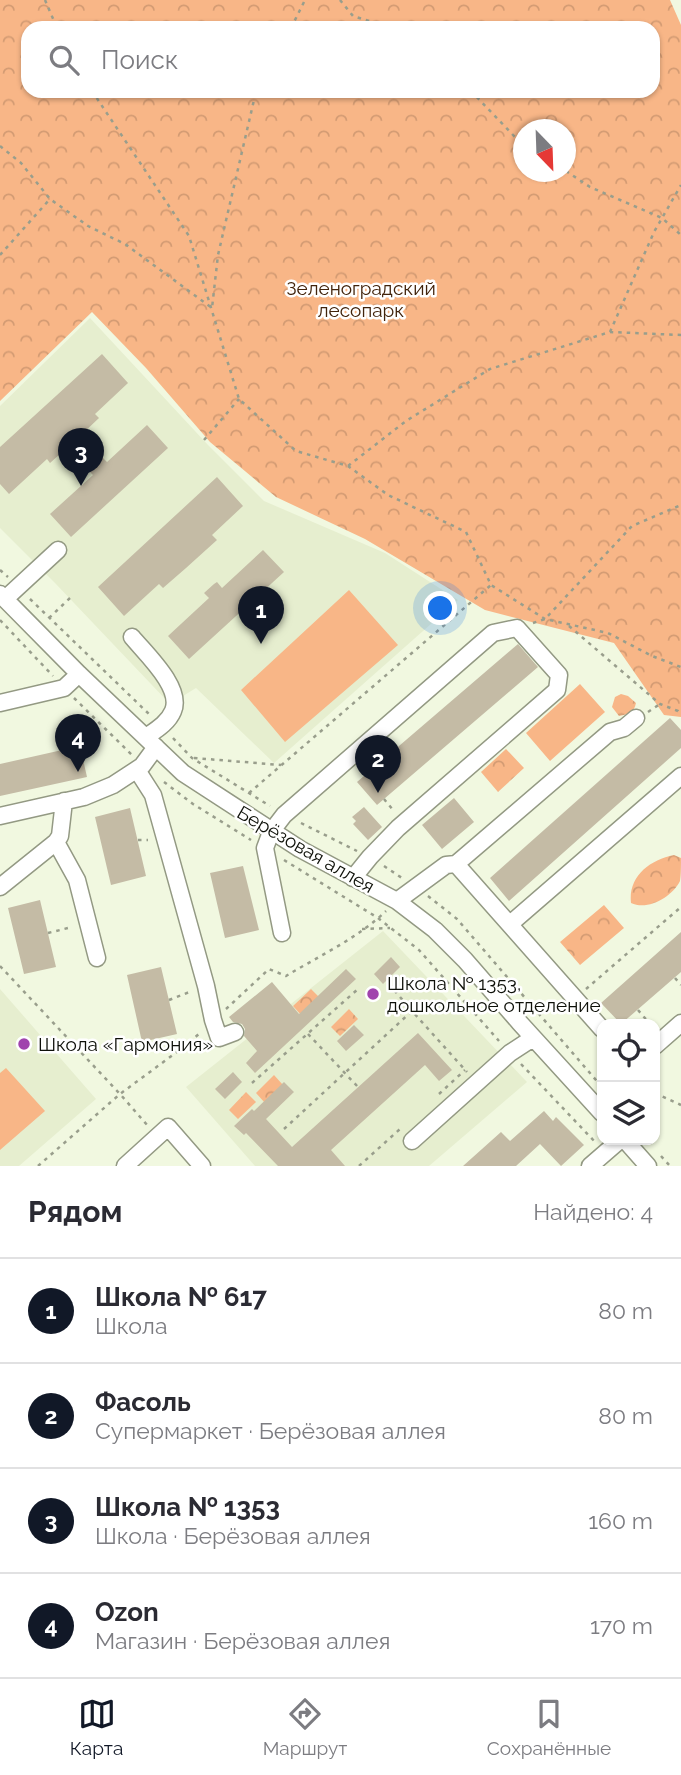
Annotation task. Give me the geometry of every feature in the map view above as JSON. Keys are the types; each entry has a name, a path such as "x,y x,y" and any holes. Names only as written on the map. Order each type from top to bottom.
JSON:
{"street":[{"path":"3,596 18,587 58,550"},
{"name":"Берёзовая аллея","path":"3,596 79,674 183,773 271,832 397,901 435,930 597,1104"},
{"path":"282,933 265,848 271,832 284,815 494,633 517,628 559,674 557,690 404,822 353,878"},
{"path":"0,816 84,797 113,785 139,768 151,742 173,712 176,701 168,680 132,637"},
{"path":"0,703 64,688 79,674"},
{"path":"397,901 446,865 456,864 610,733 624,728 636,718"},
{"path":"139,768 153,795 219,1038 235,1032"},
{"path":"510,924 681,776"},
{"path":"0,887 56,842 60,836 64,802"},
{"path":"56,842 77,880 97,958"},
{"path":"456,864 597,1023"},
{"path":"660,1042 681,1023"},
{"path":"412,1141 510,1053 533,1038"},
{"path":"125,1166 168,1127 202,1166"},
{"path":"590,1166 616,1145"},
{"path":"627,1145 648,1166"}],"path":[{"path":"45,0 54,21"},
{"path":"294,21 305,0"},
{"path":"340,0 354,16 370,21"},
{"path":"97,98 189,236 239,399 296,451 348,466 388,495 466,531 491,585 545,619 607,633 652,656 681,667"},
{"path":"212,308 218,255 255,98"},
{"path":"478,98 513,135"},
{"path":"0,146 21,163 50,199 88,226 125,244 212,308"},
{"path":"576,178 590,187 662,218 681,236"},
{"path":"610,332 654,232 681,185"},
{"path":"0,255 50,199"},
{"path":"348,466 407,421 490,369 610,332 681,335"},
{"path":"204,440 239,399"},
{"path":"517,628 545,619 632,526 681,505"},
{"path":"0,570 192,758 284,815 370,857 416,887 457,919 598,1082"},
{"path":"248,793 491,585"},
{"path":"49,618 70,598"},
{"path":"0,620 139,768"},
{"path":"567,624 660,704 679,709 681,715"},
{"path":"654,707 660,704"},
{"path":"192,758 281,765"},
{"path":"163,781 193,804 378,918 419,950 510,1053 606,1153"},
{"path":"576,998 681,907"},
{"path":"48,933 88,923"},
{"path":"362,929 391,928"},
{"path":"0,966 157,1136"},
{"path":"675,978 681,985"},
{"path":"389,984 477,1083"},
{"path":"169,1000 206,986"},
{"path":"252,1083 358,989"},
{"path":"638,1010 646,1019"},
{"path":"284,1129 412,1011"},
{"path":"308,1034 358,1087"},
{"path":"660,1095 681,1105"},
{"path":"556,1100 561,1096"}],"shaded area":[{"path":"90,318 264,501 385,553 458,600 274,763 196,688 170,704 0,528 0,406"},
{"name":"Школа № 1353, дошкольное отделение","path":"383,931 527,1082 429,1166 255,1166 186,1087"},
{"name":"Школа «Гармония»","path":"0,989 96,1099 19,1166 0,1166"}],"green space":[{"name":"Зеленоградский лесопарк","path":"0,0 670,0 681,25 681,717 664,715 614,643 485,610 365,539 276,497 210,442 146,368 92,312 0,401"},
{"path":"349,590 398,645 285,742 241,690"},
{"path":"580,684 605,712 550,761 526,733"},
{"path":"621,694 636,703 634,709 619,716 612,707 615,697"},
{"path":"506,749 524,768 498,792 481,772"},
{"path":"674,855 681,858 680,881 676,887 652,904 631,903 633,885 642,871 656,861"},
{"path":"604,905 624,928 580,965 560,942"},
{"path":"311,989 320,998 302,1016 293,1006"},
{"path":"349,1009 358,1019 340,1036 331,1027"},
{"path":"6,1068 45,1111 0,1150 0,1073"},
{"path":"274,1075 283,1085 265,1103 256,1093"},
{"path":"246,1092 256,1102 238,1119 229,1110"}],"building":[{"path":"102,354 128,383 95,414 99,418 79,437 99,459 102,457 107,462 147,425 168,448 71,537 50,514 93,475 88,470 90,467 70,445 50,463 47,459 9,494 0,484 0,447"},
{"path":"217,477 243,506 212,535 217,540 163,588 159,584 124,616 98,587"},
{"path":"263,550 284,572 189,659 168,636 209,598 204,593 217,582 222,588"},
{"path":"518,644 538,667 377,805 357,782"},
{"path":"670,718 681,730 681,748 509,901 490,878"},
{"path":"80,746 87,777 0,796 0,764"},
{"path":"454,798 474,822 442,849 422,825"},
{"path":"364,807 382,827 368,840 353,824 356,821 352,817"},
{"path":"130,808 146,876 111,885 95,817"},
{"path":"243,866 259,930 225,938 210,873"},
{"path":"40,900 56,967 24,974 8,908"},
{"path":"681,932 681,972 627,1019 616,1019 601,1003"},
{"path":"391,957 400,967 383,984 374,974"},
{"path":"161,967 177,1034 142,1042 127,975"},
{"path":"346,969 356,979 255,1073 246,1063 257,1051 244,1036 245,1029 242,1024 233,1022 229,1017 272,982 299,1014"},
{"path":"354,1025 364,1035 346,1051 337,1041"},
{"path":"418,1033 452,1070 439,1081 425,1065 331,1150 345,1166 278,1166 246,1133 244,1135 234,1126 284,1082 294,1092 266,1119 292,1147"},
{"path":"233,1072 242,1082 225,1099 215,1089"},
{"path":"544,1111 553,1121 556,1117 584,1145 561,1166 540,1144 516,1166 463,1166 501,1132 510,1141"}],"place":[{"name":"Школа № 1353","path":"81,486"},
{"name":"Школа № 617","path":"261,644"},
{"name":"Ozon","path":"78,772"},
{"name":"Фасоль","path":"378,793"},
{"name":"Школа № 1353, дошкольное отделение","path":"373,994"},
{"name":"Школа «Гармония»","path":"24,1044"}]}
